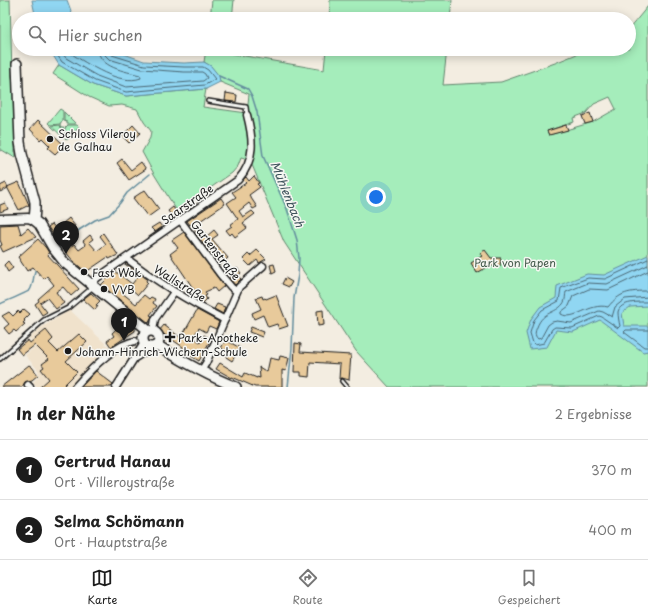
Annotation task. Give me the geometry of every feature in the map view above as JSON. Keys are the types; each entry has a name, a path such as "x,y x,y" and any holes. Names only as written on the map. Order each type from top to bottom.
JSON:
{"main road":[{"path":"17,64 20,142 35,202 36,209 34,220 40,224 54,250 72,270 139,323 151,339 180,355 187,364 232,386"}],"street":[{"name":"Saarstraße","path":"92,286 97,278 238,180 246,170 250,156 252,140 247,115"},
{"path":"0,219 28,218 34,220"},
{"name":"Gartenstraße","path":"180,220 220,274 236,291"},
{"name":"Wallstraße","path":"126,258 174,292 225,320"},
{"path":"201,371 206,364 236,291 241,284 263,266"},
{"path":"119,386 135,358 151,339 155,319 174,292"},
{"path":"75,387 102,360 118,347 128,342 135,341"}],"lane":[{"path":"208,101 246,108 247,115"},
{"path":"0,359 44,320 68,308 92,286"},
{"path":"342,381 347,387"}],"shaded area":[{"name":"Johann-Hinrich-Wichern-Schule","path":"70,310 109,347 72,387 37,387 33,382 39,376 38,370 25,355 36,346 29,338 39,329"}],"green space":[{"path":"0,0 10,0 12,76 15,95 15,158 2,150 0,151"},
{"path":"212,0 234,0 233,12 211,12"},
{"path":"330,0 452,0 451,12 329,12"},
{"name":"Park von Papen","path":"648,6 648,387 389,387 356,351 284,242 250,160 241,158 238,166 232,173 177,211 142,152 150,138 151,131 137,109 122,105 109,106 89,97 53,74 59,65 93,85 126,96 206,89 203,107 247,113 249,94 220,82 214,70 204,62 205,56 245,56 324,70 325,56 446,56 443,85 501,82 572,56 636,56 636,21","holes":["610,97 616,109 593,122 549,135 547,131 574,122 573,118 586,113 594,104"]},
{"path":"60,109 63,111 63,121 60,124 50,125 48,123"},
{"path":"64,112 76,124 67,124 67,122 64,121"},
{"path":"60,125 61,128 64,128 64,138 51,126"},
{"path":"68,125 77,125 79,127 67,140 65,138 65,128"}],"water":[{"path":"32,0 67,0 71,12 35,12"},
{"path":"53,56 130,56 144,61 184,63 204,62 211,66 219,76 220,82 206,89 126,96 93,85 59,65"},
{"path":"648,255 648,306 630,307 622,313 624,326 648,326 648,351 643,352 600,320 573,332 556,330 547,347 530,349 526,333 531,319 540,307 556,298 557,286 587,274 604,275"}],"building":[{"path":"226,93 237,95 236,102 225,101"},
{"path":"590,113 593,122 585,124 582,116"},
{"name":"Schloss Vileroy de Galhau","path":"38,120 64,145 55,154 48,148 50,146 42,138 40,140 30,129"},
{"path":"133,125 140,133 129,143 122,136"},
{"path":"566,125 568,130 549,135 547,131"},
{"path":"122,159 131,170 141,162 146,169 129,180 117,163"},
{"path":"254,176 260,187 249,195 257,207 253,209 249,203 239,211 243,217 252,211 255,214 243,223 247,228 235,237 232,233 230,235 226,230 238,219 227,203 236,197 232,192 246,183 243,180 246,177 249,181"},
{"path":"19,182 29,205 19,210 7,187"},
{"path":"6,183 8,188 0,192 0,186"},
{"path":"145,190 159,209 148,217 133,198"},
{"path":"221,198 225,204 200,221 201,223 198,225 207,236 214,230 218,235 212,239 228,258 219,265 195,232 196,231 191,224 190,225 187,221"},
{"path":"5,203 8,209 0,212 0,205"},
{"path":"173,207 179,216 174,219 168,211"},
{"path":"69,218 75,226 57,241 48,227 52,224 56,229"},
{"path":"159,223 162,227 155,232 151,228"},
{"path":"18,224 21,234 28,228 36,237 3,252 0,246 2,245 0,240 0,225"},
{"path":"184,232 224,286 217,292 214,288 205,292 207,299 203,303 197,299 199,297 170,254 178,248 172,240"},
{"path":"103,233 118,255 109,259 108,257 86,272 74,262 65,251 74,244 79,250 86,245 83,241 90,235 93,239 89,242 97,251 106,244 100,236"},
{"path":"38,239 49,253 47,254 79,289 71,296 63,287 56,292 64,303 56,309 47,298 40,303 47,312 42,315 35,304 39,301 38,299 54,285 47,276 44,279 33,267 27,271 18,257"},
{"path":"257,250 266,259 259,263 257,260 250,266 243,259 248,254 250,256"},
{"path":"485,250 491,258 501,258 500,266 489,266 477,273 471,263 482,256 480,253"},
{"path":"8,261 13,268 8,272 4,265"},
{"path":"126,263 147,279 146,281 148,283 138,295 127,285 121,292 136,304 144,295 149,299 151,297 155,299 153,303 157,306 150,315 152,316 149,323 101,285 115,271 132,284 139,275 125,264"},
{"path":"274,264 276,271 272,273 270,265"},
{"path":"237,268 241,273 238,276 241,279 235,285 229,278 232,276 230,274"},
{"path":"285,278 292,282 289,287 282,284"},
{"path":"91,293 100,301 96,305 98,306 95,310 83,299"},
{"path":"276,295 288,326 279,329 277,324 268,327 263,315 254,319 252,313 261,309 256,298 262,296 263,299 266,299"},
{"path":"217,304 225,307 223,314 214,309"},
{"path":"24,309 30,314 24,320 25,321 23,323 25,324 16,332 14,330 9,334 4,328 9,324 2,316 9,312 13,316 18,311 20,313"},
{"path":"197,310 219,322 216,329 209,326 206,332 199,328 193,337 200,342 204,335 211,339 199,361 182,350 183,347 159,331 164,325 181,338"},
{"path":"323,310 324,325 318,326 317,311"},
{"path":"126,320 135,328 135,331 111,347 107,341 114,336 112,333"},
{"path":"251,327 264,332 262,337 249,332"},
{"path":"46,330 53,339 49,343 58,352 79,334 87,342 66,361 77,372 64,385 66,387 40,387 49,379 41,369 44,367 42,364 49,359 35,345 22,355 17,349 28,340 30,343"},
{"path":"226,340 240,348 232,361 226,357 229,352 221,348"},
{"path":"295,343 301,344 300,352 351,355 349,380 342,378 339,379 340,364 310,362 309,377 301,376 301,372 294,372"},
{"path":"280,356 289,358 286,371 282,370 282,387 255,387 232,378 216,369 220,363 243,377 245,373 260,378 259,367 267,372 270,358 279,360"},
{"path":"29,365 38,375 32,380 25,382 22,387 1,387"},
{"path":"96,371 113,384 111,387 81,387"}],"waterway":[{"name":"Mühlenbach","path":"219,76 248,89 252,96 257,112 263,156 287,209 297,240 299,258 298,275 294,298 292,348 288,387"},
{"path":"60,247 79,230 95,220 109,215 127,193 150,174"},
{"path":"0,304 30,290 36,268"}],"place":[{"name":"Schloss Vileroy de Galhau","path":"50,139"},
{"name":"Selma Schömann","path":"66,254"},
{"name":"Fast Wok","path":"84,272"},
{"name":"VVB","path":"104,289"},
{"name":"Park-Apotheke","path":"170,337"},
{"name":"Gertrud Hanau","path":"124,341"},
{"name":"Johann-Hinrich-Wichern-Schule","path":"68,351"}]}
